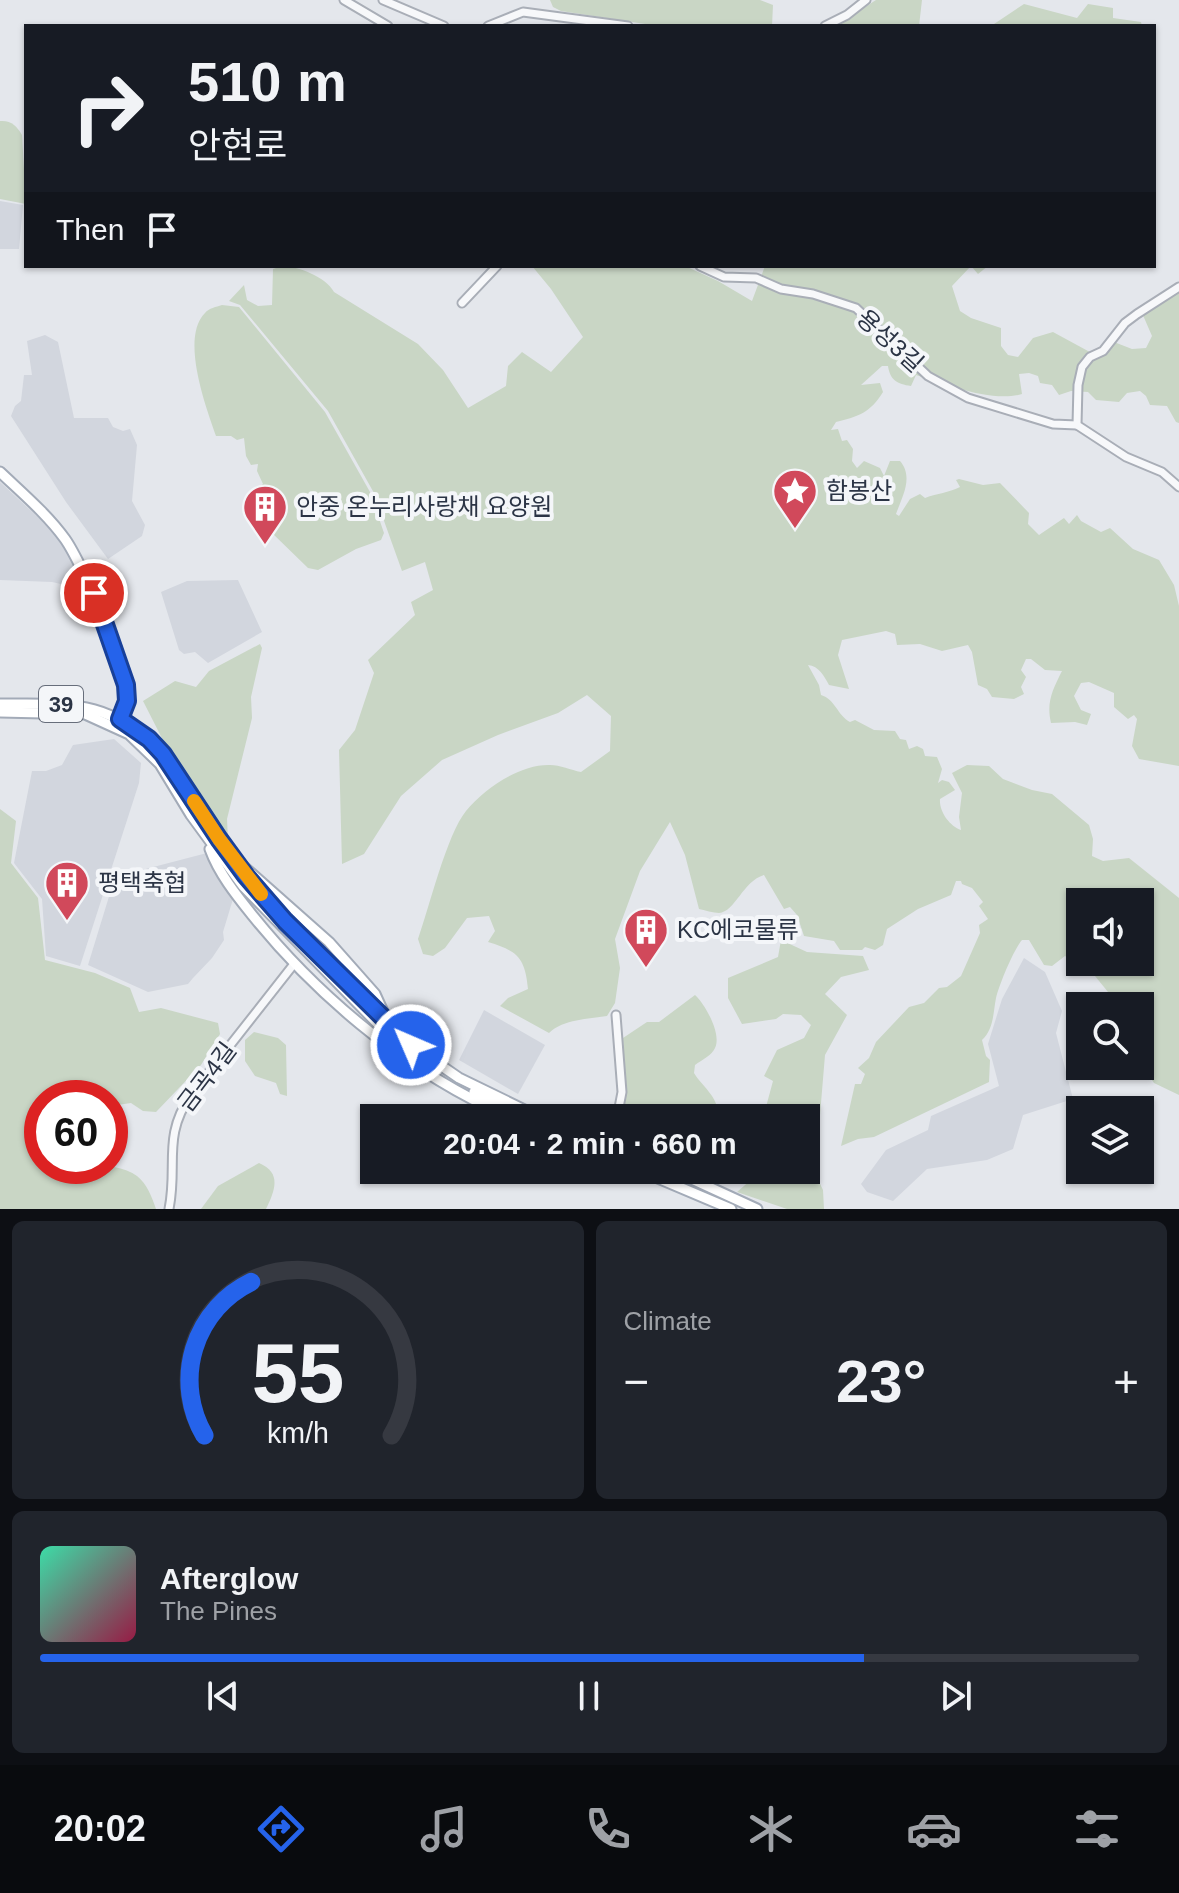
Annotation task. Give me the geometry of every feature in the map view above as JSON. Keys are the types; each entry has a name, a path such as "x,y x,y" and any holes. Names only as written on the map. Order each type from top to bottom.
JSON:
{"main road":[{"path":"0,472 64,538 83,572 126,685 127,701 119,723"},
{"name":"39","path":"0,704 75,704 149,739 163,754 231,856 285,921 411,1045 459,1078 512,1104"},
{"name":"39","path":"0,712 78,713 119,723 160,764 243,886 380,1026 407,1050 495,1104"},
{"path":"205,834 222,872 239,898 294,964 374,1034 427,1073 484,1104"},
{"path":"231,856 329,942 375,994 386,1021"},
{"path":"672,1184 731,1209"},
{"path":"703,1184 757,1209"}],"street":[{"path":"344,0 385,24"},
{"path":"383,0 439,24"},
{"path":"829,24 866,0"},
{"path":"493,24 523,12 613,24"},
{"path":"462,303 495,268"},
{"name":"용성3길","path":"704,268 724,277 756,278 781,289 813,294 856,308 928,376 968,398 1053,424 1077,425"},
{"path":"1179,287 1125,323 1103,351 1090,357 1082,367 1078,385 1077,425 1126,457 1162,472 1179,487"},
{"name":"금곡4길","path":"169,1209 173,1131 178,1116 191,1095 294,964"},
{"path":"616,1015 622,1092 620,1104"}],"shaded area":[{"path":"0,201 23,205 19,249 0,249"},
{"path":"45,335 58,342 74,418 108,418 113,427 123,431 130,429 137,445 132,501 145,525 142,536 108,559 66,502 11,416 21,401 24,375 32,375 27,341"},
{"path":"0,482 55,533 77,569 83,586 0,580"},
{"path":"238,580 262,632 208,663 195,652 184,654 179,650 161,592 187,581"},
{"path":"114,739 141,763 139,783 80,966 46,956 42,899 14,863 32,771 46,771 62,765 73,745"},
{"path":"207,853 233,899 223,932 224,940 188,984 148,992 88,965 115,877"},
{"path":"1024,958 1045,972 1062,1011 1056,1033 1072,1096 1066,1096 1066,1101 1023,1115 1013,1149 987,1160 927,1169 893,1201 867,1192 861,1184 886,1150 928,1130 931,1116 999,1086 988,1044 1002,999"},
{"path":"484,1010 545,1045 518,1094 459,1060"}],"green space":[{"path":"550,0 760,0 773,5 772,24 645,24 561,11 553,7"},
{"path":"876,0 922,0 919,24 839,24"},
{"path":"1024,4 1077,18 1088,4 1113,8 1113,18 1142,24 994,24"},
{"path":"0,121 13,124 22,135 24,204 0,199"},
{"path":"293,268 311,273 334,292 418,344 443,370 468,408 506,386 508,366 522,352 551,372 583,337 534,268 689,268 752,301 764,268 969,268 952,286 960,311 1001,328 1001,346 1008,355 1018,357 1033,338 1053,332 1099,357 1114,342 1132,349 1146,348 1152,336 1142,313 1179,293 1179,423 1167,406 1150,405 1140,391 1127,393 1119,402 1096,400 1088,392 1071,391 1059,395 1052,385 1040,383 1038,376 1029,373 1019,374 1022,394 997,396 916,375 911,386 906,385 892,378 888,366 882,366 861,385 880,383 883,392 878,399 863,413 836,422 831,430 838,429 842,441 847,440 853,449 852,461 857,468 864,461 880,468 884,476 890,461 900,461 906,480 896,514 899,516 910,499 920,494 925,498 956,489 960,487 956,480 959,479 983,485 1000,483 1029,513 1028,524 1039,535 1064,518 1069,524 1077,515 1081,521 1101,532 1110,528 1133,549 1159,560 1174,585 1179,606 1179,766 1139,759 1132,746 1137,719 1134,715 1128,719 1114,707 1114,693 1089,682 1081,683 1074,696 1081,710 1091,714 1087,725 1051,723 1050,702 1062,671 1045,670 1031,659 1026,659 1021,670 1026,677 1021,687 1024,694 1014,699 992,697 987,689 978,685 968,645 942,651 920,644 897,645 895,634 886,631 842,640 838,655 849,689 829,685 818,669 808,665 821,695 830,700 850,722 855,720 874,730 895,731 900,739 906,740 909,749 917,746 923,749 925,756 937,757 942,769 938,783 942,780 949,782 955,790 940,799 941,809 957,828 961,830 962,793 952,773 967,765 989,766 1003,779 1052,794 1089,825 1093,839 1092,856 1103,861 1129,858 1179,898 1179,1095 1152,1080 1154,992 1108,992 1095,976 1154,976 1154,888 1066,888 1066,957 1052,966 1044,965 1029,940 1022,940 1004,976 991,1026 982,1040 990,1060 989,1082 874,1137 841,1146 855,1084 861,1084 865,1074 858,1068 869,1058 876,1042 909,1007 924,1003 939,988 947,987 961,976 980,933 979,925 988,919 979,906 983,902 972,888 961,881 956,881 951,895 918,909 887,929 883,945 875,950 865,947 862,950 840,950 834,941 804,936 797,915 790,907 784,909 764,875 750,883 725,911 717,913 699,909 685,855 670,822 640,871 615,939 620,968 615,1003 607,1016 569,1022 549,1033 500,1006 508,998 528,989 525,970 518,957 488,942 495,931 489,916 467,918 445,948 433,956 423,954 418,939 445,853 466,811 482,794 515,773 554,765 581,772 610,751 611,716 587,695 558,713 442,760 401,796 364,854 342,864 339,750 355,730 374,673 368,660 415,615 411,602 433,590 425,562 402,571 374,493 328,411 240,305 229,301 244,285 247,300 258,306 272,305 273,269"},
{"path":"222,305 239,307 325,412 370,492 384,533 381,540 356,549 318,570 308,568 271,532 247,497 263,484 257,471 258,464 251,465 246,456 244,438 237,440 231,436 216,436 197,373 195,339 198,324 207,311"},
{"path":"260,644 262,648 251,697 252,718 227,819 228,840 170,754 143,701 175,681 196,687 209,671"},
{"path":"0,809 16,821 11,863 38,898 45,960 95,973 130,988 139,1012 161,1008 218,1023 220,1034 201,1065 156,1112 143,1111 128,1103 128,1080 24,1080 24,1184 128,1184 128,1171 144,1183 156,1209 0,1209"},
{"path":"781,940 807,952 863,956 869,970 841,977 825,994 847,1015 825,1055 820,1115 820,1104 767,1104 773,1081 764,1076 777,1050 804,1038 811,1025 801,1015 783,1014 776,1019 742,1024 728,998 728,978 778,957"},
{"path":"695,995 703,1005 717,1042 712,1053 695,1065 694,1073 716,1104 625,1104 623,1038 647,1022 659,1022"},
{"path":"254,1032 278,1038 286,1045 287,1096 280,1094 276,1083 255,1076 245,1061 245,1040"},
{"path":"259,1163 274,1177 274,1189 266,1209 201,1209 218,1186"},
{"path":"746,1184 820,1184 824,1209 787,1209 737,1192"}],"slow traffic":[{"path":"194,801 261,894"}],"place":[{"name":"함봉산","path":"795,530"},
{"name":"안중 온누리사랑채 요양원","path":"265,546"},
{"name":"평택축협","path":"67,922"},
{"name":"KC에코물류","path":"646,969"}],"route":[{"path":"94,593 126,685 127,701 120,719 149,739 163,754 246,876 285,921 411,1045"}]}
